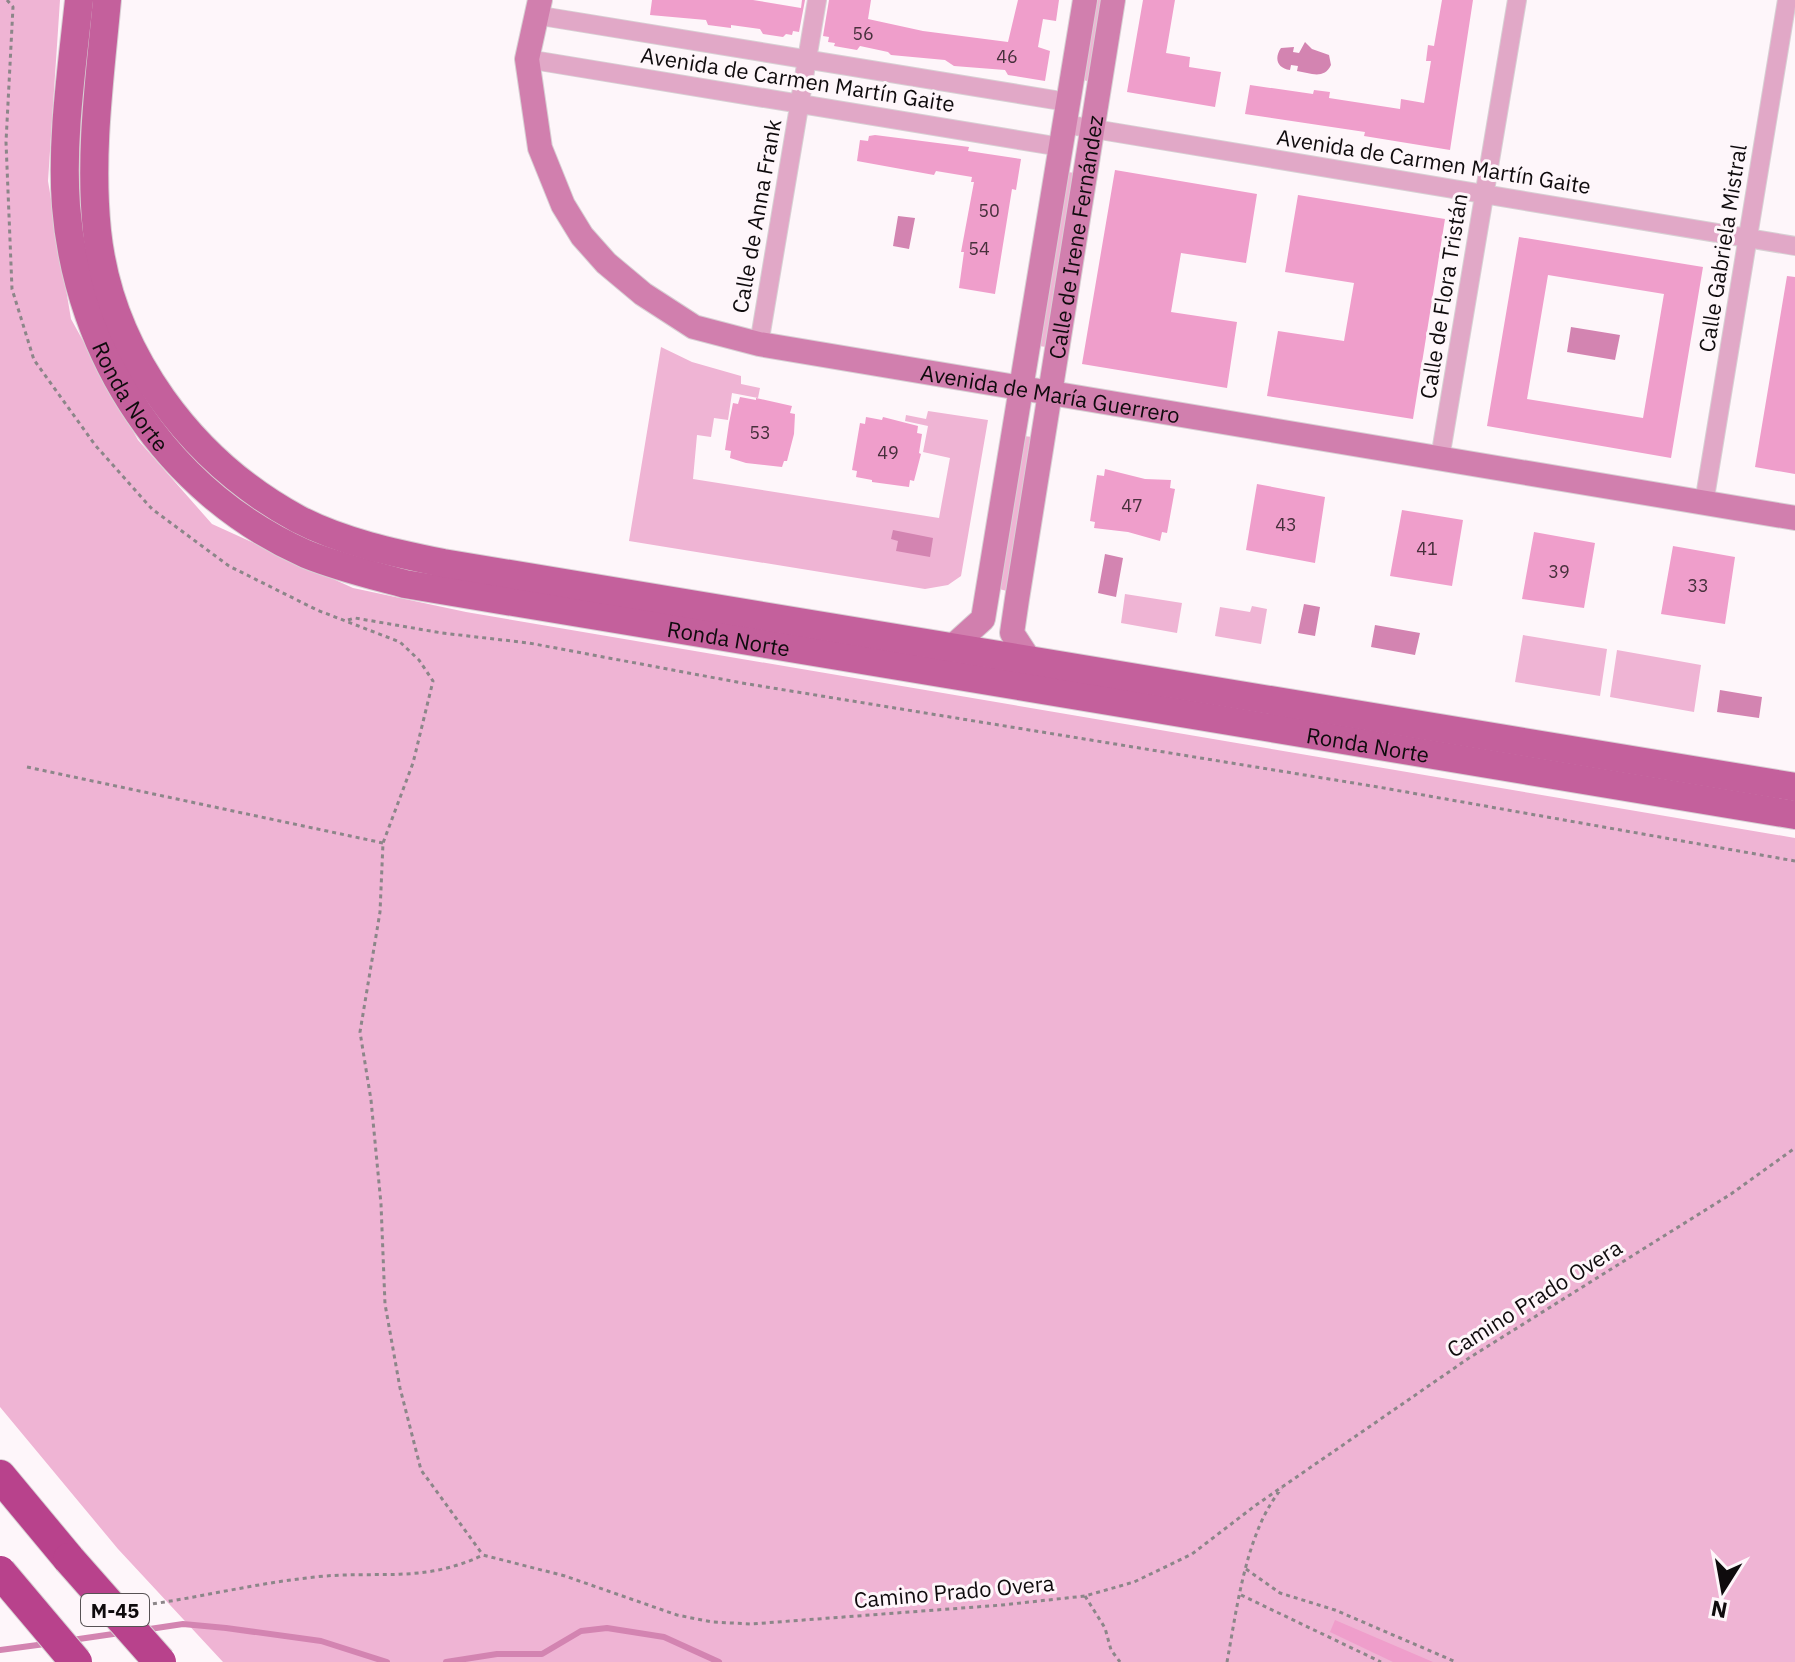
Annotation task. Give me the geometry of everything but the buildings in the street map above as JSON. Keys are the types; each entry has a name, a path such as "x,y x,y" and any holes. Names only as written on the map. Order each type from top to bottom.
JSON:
{"highway":[{"name":"M-45","path":"0,1476 160,1662"},
{"name":"M-45","path":"0,1572 76,1662"}],"main road":[{"name":"Ronda Norte","path":"79,0 66,141 66,206 80,286 103,354 141,419 196,481 260,529 306,553 335,565 405,584 1795,815"},
{"name":"Ronda Norte","path":"107,0 94,154 97,231 110,293 128,339 158,393 185,429 235,477 300,520 333,534 405,556 1795,787"}],"street":[{"name":"Calle de Anna Frank","path":"759,344 817,0"},
{"name":"Calle de Irene Fernández","path":"952,647 983,619 1085,0"},
{"name":"Calle de Irene Fernández","path":"1029,659 1012,633 1113,0"},
{"name":"Calle de Flora Tristán","path":"1440,458 1517,0"},
{"name":"Calle Gabriela Mistral","path":"1704,503 1787,0"},
{"name":"Avenida de Carmen Martín Gaite","path":"538,8 807,59 1064,124"},
{"name":"Avenida de María Guerrero","path":"538,8 527,59 540,148 563,205 582,236 606,263 643,294 694,327 759,344 1795,518"},
{"name":"Avenida de Carmen Martín Gaite","path":"527,59 800,102 1093,128 1795,246"}],"path":[{"path":"7,0 13,7"},
{"path":"14,0 6,142 12,289 34,360 95,445 152,509 229,566 317,610 400,642 419,660 433,681 413,763 383,843 380,912 360,1032 371,1100 381,1204 385,1304 400,1388 421,1470 483,1555 464,1565 435,1573 382,1576 340,1574 250,1585 196,1598 142,1605"},
{"path":"345,620 355,618 442,633 529,643 742,683 1392,789 1795,861"},
{"path":"27,767 383,843"},
{"name":"Camino Prado Overa","path":"483,1555 565,1576 663,1611 725,1623 751,1624 1002,1605 1085,1596 1134,1582 1192,1554 1287,1483 1520,1324 1731,1194 1795,1148"},
{"path":"1227,1662 1246,1569 1272,1500 1287,1483"},
{"path":"1246,1569 1280,1593 1335,1610 1456,1662"},
{"path":"1241,1595 1381,1662"},
{"path":"1085,1596 1105,1628 1111,1650 1120,1662"}],"shaded area":[{"path":"0,0 60,0 48,181 71,319 138,440 212,524 353,588 466,612 1795,838 1795,1662 223,1662 118,1549 0,1407"},
{"path":"1095,0 1104,0 1091,82 1083,80"},
{"path":"1305,42 1312,49 1329,55 1331,65 1325,73 1297,71 1298,66 1291,65 1290,70 1278,62 1281,48 1294,47 1293,52 1299,53"},
{"path":"1067,172 1076,173 1046,347 1039,346"},
{"path":"898,216 915,218 909,249 893,246"},
{"path":"1571,327 1620,335 1615,360 1567,352"},
{"path":"661,347 692,362 741,376 741,384 760,388 758,398 732,393 728,420 714,418 711,437 697,435 693,479 939,518 950,458 923,452 928,426 905,421 906,415 926,419 928,411 988,420 961,576 948,585 925,589 629,541"},
{"path":"1024,436 1032,437 1007,591 999,589"},
{"path":"893,530 933,538 930,557 896,551 898,541 891,539"},
{"path":"1105,554 1123,558 1116,597 1098,593"},
{"path":"1125,594 1182,603 1177,633 1121,623"},
{"path":"1304,604 1320,607 1315,636 1298,633"},
{"path":"1252,606 1267,609 1261,644 1215,636 1220,607 1250,612"},
{"path":"1375,625 1420,633 1415,655 1371,647"},
{"path":"1523,635 1607,649 1600,696 1515,682"},
{"path":"1617,650 1701,665 1694,712 1610,697"},
{"path":"1720,690 1762,697 1759,718 1717,712"}],"waterway":[{"path":"143,1630 183,1624 226,1628 321,1641 387,1662"},
{"path":"446,1662 497,1654 542,1654 581,1631 607,1628 664,1637 719,1662"},
{"path":"72,1640 120,1633"},
{"path":"0,1650 45,1644"}]}
